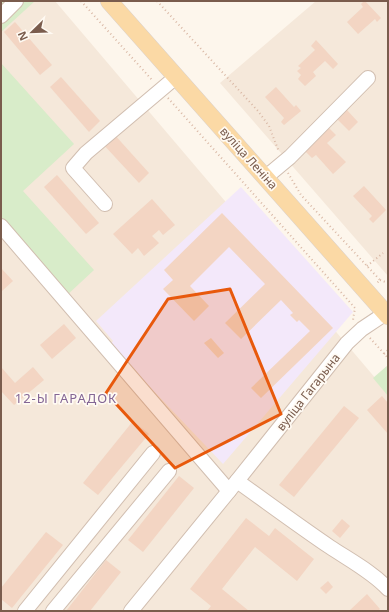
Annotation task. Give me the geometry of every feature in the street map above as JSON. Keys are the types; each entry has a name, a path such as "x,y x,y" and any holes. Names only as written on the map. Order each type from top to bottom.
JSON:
{"main road":[{"name":"вуліца Леніна","path":"109,1 387,314"}],"street":[{"path":"1,16 16,1"},
{"path":"104,204 73,168 86,153 176,77"},
{"path":"266,177 290,157 368,78"},
{"path":"1,226 233,486 329,546 371,574 388,589"},
{"name":"вуліца Гагарына","path":"131,611 347,343 362,330 387,314"},
{"path":"25,611 153,453"},
{"path":"53,611 169,471"}],"path":[{"path":"81,1 355,308 353,320 388,358"},
{"path":"367,266 383,253"},
{"path":"380,280 388,283"},
{"path":"384,354 388,350"}],"highlighted area":[{"path":"230,289 281,414 175,468 106,393 168,299"}],"shaded area":[{"path":"1,1 55,1 388,393 388,611 1,611"},
{"path":"316,1 388,1 388,276 220,83"},
{"path":"241,187 353,312 223,464 110,345 113,341 96,321"}],"green space":[{"path":"1,1 35,1 1,32"},
{"path":"1,63 74,144 23,191 94,270 66,296 1,223"},
{"path":"388,365 388,396 373,378"}],"building":[{"path":"364,1 381,18 377,22 375,19 358,34 347,22 363,7 361,4"},
{"path":"15,22 52,65 40,75 4,32"},
{"path":"316,40 338,64 333,69 325,61 313,72 316,76 305,86 298,79 301,75 297,71 301,68 298,66 315,50 311,46"},
{"path":"61,77 100,121 89,132 50,87"},
{"path":"276,87 294,107 296,105 301,111 284,125 281,122 284,118 265,97"},
{"path":"347,110 358,122 349,131 337,119"},
{"path":"329,128 336,135 327,143 346,162 333,174 316,155 312,158 305,151"},
{"path":"113,133 149,173 139,183 102,143"},
{"path":"57,175 99,223 86,234 44,187"},
{"path":"364,186 386,210 373,223 369,219 372,216 353,196"},
{"path":"152,199 175,225 163,235 159,230 152,236 159,243 144,256 138,248 132,254 113,234"},
{"path":"222,213 333,328 261,398 251,388 310,331 299,320 297,322 290,315 293,313 281,300 241,339 225,323 265,284 229,247 190,286 209,306 194,321 163,289 173,280 164,270"},
{"path":"1,268 13,281 2,291 1,290"},
{"path":"64,324 76,338 52,359 40,345"},
{"path":"211,338 224,353 218,358 204,343"},
{"path":"1,367 15,383 33,367 44,380 14,405 1,391"},
{"path":"382,396 388,403 388,434 367,410"},
{"path":"344,406 359,418 294,497 279,485"},
{"path":"133,421 149,434 98,495 83,483"},
{"path":"179,476 194,488 143,552 128,540"},
{"path":"246,518 269,536 275,528 314,559 297,581 255,547 222,589 249,611 207,611 211,606 190,589"},
{"path":"342,519 350,526 340,538 332,531"},
{"path":"46,532 63,545 12,608 1,599 1,588"},
{"path":"106,560 121,572 90,611 66,611"},
{"path":"328,581 333,587 326,594 320,588"},
{"path":"367,594 380,609 378,611 349,611"}],"district":[{"name":"12-Ы ГАРАДОК","path":"66,398"}]}
